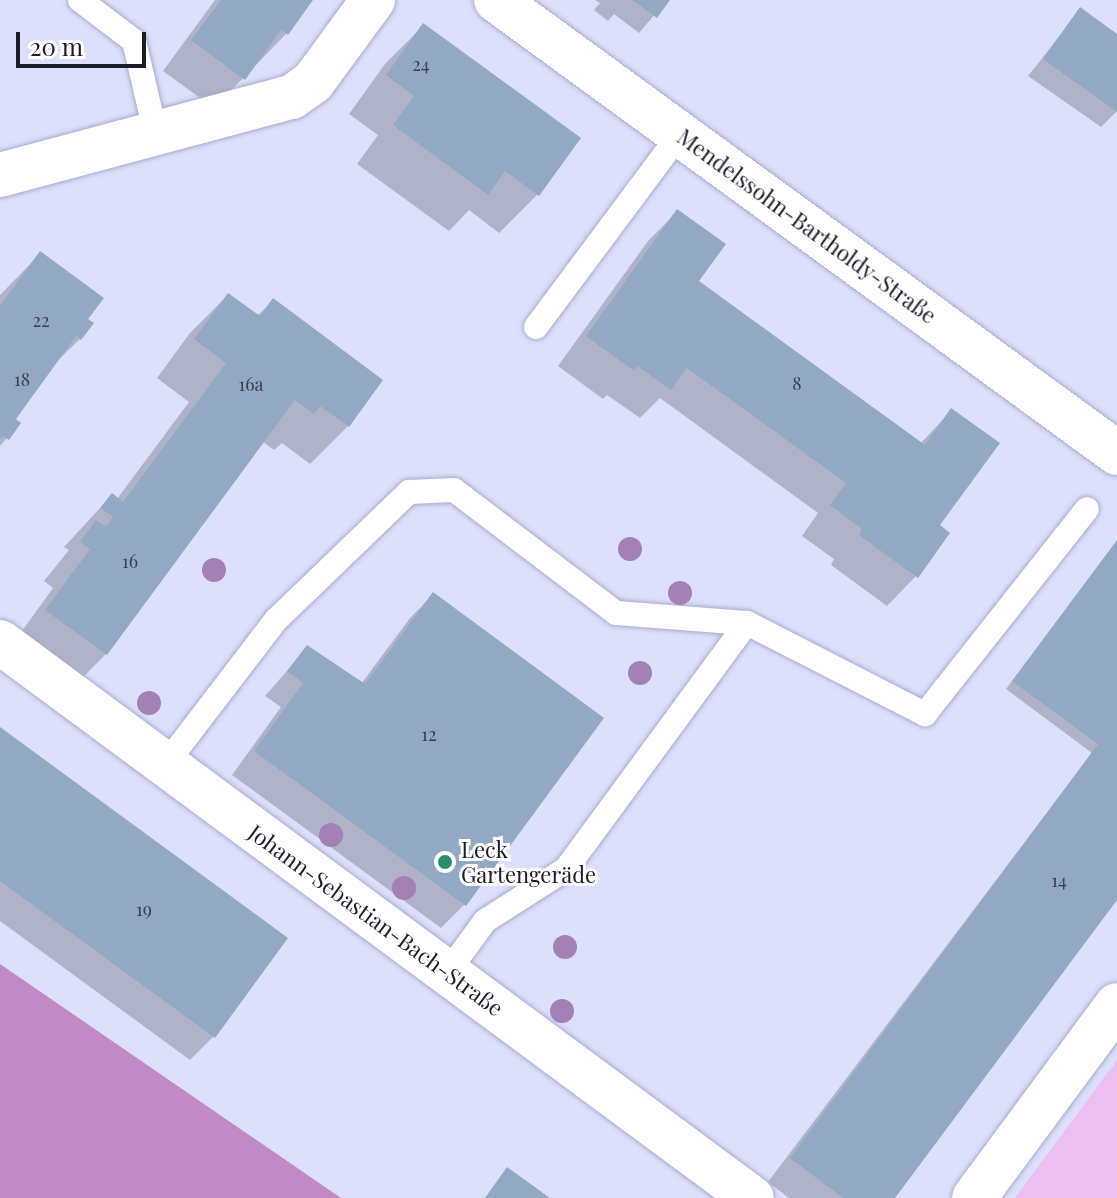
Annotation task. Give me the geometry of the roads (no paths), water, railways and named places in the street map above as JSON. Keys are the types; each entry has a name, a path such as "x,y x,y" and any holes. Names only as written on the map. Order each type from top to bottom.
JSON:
{"street":[{"path":"0,175 292,97 313,82 373,0"},
{"name":"Mendelssohn-Bartholdy-Straße","path":"496,0 1117,453"},
{"name":"Johann-Sebastian-Bach-Straße","path":"0,642 752,1198"},
{"path":"974,1198 1117,1005"}],"lane":[{"path":"80,0 134,41 156,135"},
{"path":"536,327 680,134"},
{"path":"165,765 276,620 409,492 454,490 616,613 747,623 925,714 1087,509"},
{"path":"447,973 485,921 566,869 747,623"}],"place":[{"name":"Leck Gartengeräde","path":"445,862"}]}
